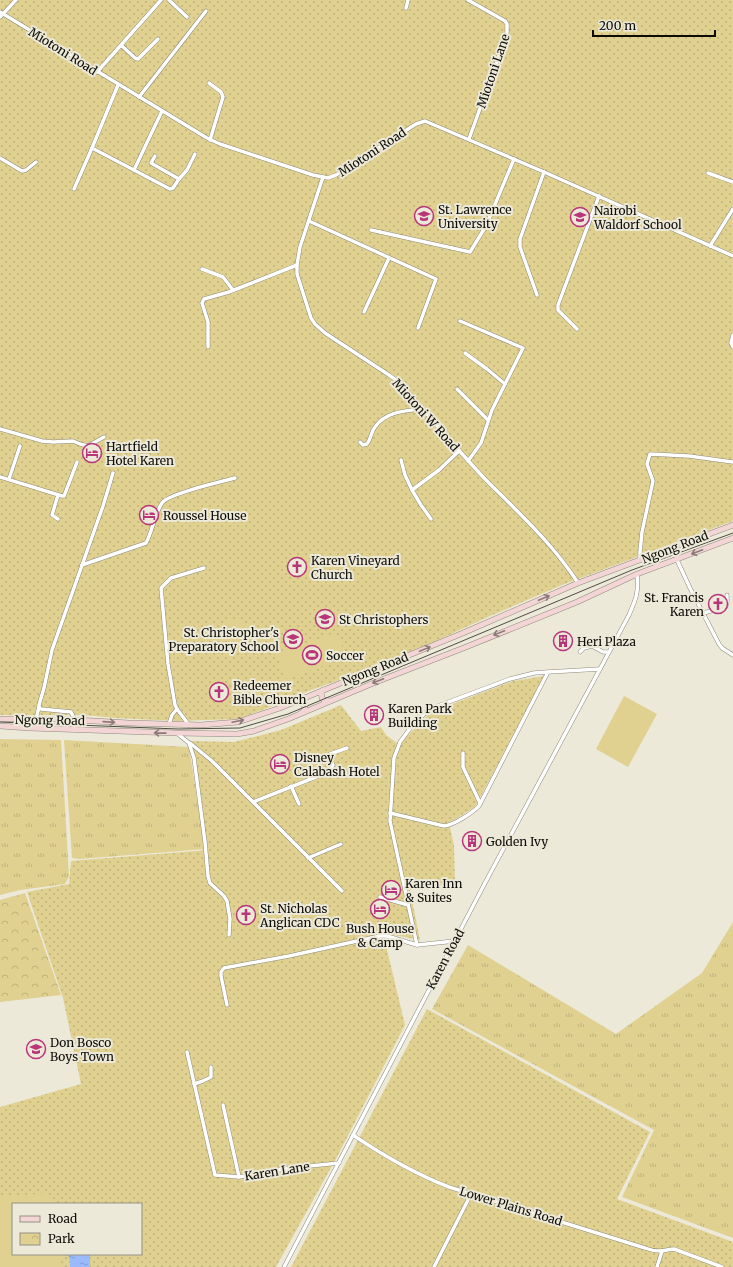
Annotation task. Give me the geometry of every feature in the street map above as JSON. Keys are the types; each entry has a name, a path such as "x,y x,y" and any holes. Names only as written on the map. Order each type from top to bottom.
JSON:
{"main road":[{"name":"Ngong Road","path":"0,719 75,720 189,725 212,725 238,722 280,708 465,632 578,583 733,525"},
{"name":"Ngong Road","path":"0,726 236,734 254,730 288,719 371,684 577,602 637,574 733,538"},
{"path":"323,690 321,692 322,698 324,700 331,701"},
{"path":"294,702 299,700 305,705 304,711 300,714"}],"street":[{"path":"1,14 16,0"},
{"path":"97,72 122,46 161,0"},
{"path":"169,0 187,17"},
{"path":"406,8 408,0"},
{"name":"Miotoni Lane","path":"468,0 505,21 508,28 469,139"},
{"path":"139,97 206,11"},
{"name":"Miotoni Road","path":"1,14 210,140 323,178 332,177 344,171 420,122 428,122 733,256"},
{"path":"122,46 138,59 158,39"},
{"path":"209,83 221,92 223,97 210,140"},
{"path":"74,189 118,85"},
{"path":"134,170 162,111"},
{"path":"92,148 170,189 173,188 187,170 195,154"},
{"path":"155,156 151,162 179,179"},
{"path":"0,158 22,171 26,170 36,162"},
{"path":"371,230 470,252 486,226 514,159"},
{"path":"537,295 522,251 520,239 544,172"},
{"path":"708,173 733,182"},
{"name":"Miotoni W Road","path":"323,178 300,247 297,265 297,274 315,324 325,333 396,379 468,461 536,530 569,568 578,583"},
{"path":"577,328 558,310 558,305 598,196"},
{"path":"710,246 733,209"},
{"path":"309,221 436,279 418,328"},
{"path":"364,312 389,258"},
{"path":"208,347 208,322 203,301 297,265"},
{"path":"202,270 223,277 233,290"},
{"path":"460,321 523,348 504,384 488,420 480,443 468,461"},
{"path":"733,335 731,343 733,347"},
{"path":"465,353 488,369 504,384"},
{"path":"457,389 488,420"},
{"path":"360,442 363,445 367,444 375,427 388,415 403,411 423,409"},
{"path":"0,429 42,440 53,442 73,441 88,446 104,437"},
{"path":"8,479 20,446"},
{"path":"412,490 439,470 459,451"},
{"path":"640,560 642,532 654,480 647,464 650,454 696,457 733,462"},
{"path":"402,460 405,475 418,502 432,519"},
{"path":"0,477 64,496 77,462"},
{"path":"36,719 52,650 103,506 113,473"},
{"path":"82,565 146,543 157,513 164,500 192,490 235,478"},
{"path":"58,495 52,514 53,517 58,519"},
{"path":"677,560 719,644 722,648 733,655"},
{"path":"189,725 177,709 168,664 161,588 171,578 204,568"},
{"name":"Karen Road","path":"284,1267 455,941 629,615 637,597 637,574"},
{"path":"704,613 726,606 727,595"},
{"path":"580,652 584,648 594,646 603,652 609,652"},
{"path":"417,944 392,834 390,813 396,751 404,735 425,712 430,709 510,679 534,673 600,669"},
{"path":"390,813 436,825 447,826 472,812 480,803 548,672"},
{"path":"39,707 44,710 71,712 75,720"},
{"path":"168,724 172,715 177,709"},
{"path":"177,733 212,761 342,891"},
{"path":"190,743 194,758 208,876 210,883 224,896 227,901 230,919 229,935"},
{"path":"252,802 326,773 333,765 329,758 330,754 347,748"},
{"path":"463,753 463,767 480,803"},
{"path":"291,786 299,804"},
{"path":"308,858 341,844"},
{"path":"380,897 408,905"},
{"path":"227,1005 220,976 224,968 380,936 387,936 417,944 455,941"},
{"path":"187,1052 194,1084 209,1079 211,1077 211,1067"},
{"name":"Karen Lane","path":"194,1084 215,1175 239,1178 290,1168 339,1163"},
{"path":"223,1105 239,1178"},
{"name":"Lower Plains Road","path":"353,1135 377,1151 433,1180 471,1194 645,1248 662,1251 674,1249 722,1267"},
{"path":"434,1267 471,1194"},
{"path":"657,1267 662,1251"}],"green space":[{"path":"0,0 733,0 733,521 562,585 438,640 238,719 177,721 83,715 0,715"},
{"path":"241,618 250,647 231,652 222,623"},
{"name":"Soccer","path":"335,633 348,657 285,679 276,653"},
{"path":"545,676 475,807 449,823 454,846 455,883 410,890 420,940 383,933 405,1025 338,1155 276,1267 0,1267 0,1107 81,1084 63,998 27,892 69,884 71,861 208,850 190,741 234,742 281,730 341,705 361,731 381,727 386,735 397,743 407,736 431,712 513,681"},
{"path":"624,696 657,714 628,767 596,749"},
{"path":"0,739 61,740 69,876 65,884 20,890 0,895"},
{"path":"64,740 189,747 205,849 80,859 72,858"},
{"path":"25,893 61,995 0,1002 0,900"},
{"path":"733,922 733,1238 622,1197 654,1130 432,1009 468,945 616,1034 702,973"},
{"path":"427,1009 650,1132 617,1199 733,1242 733,1267 291,1267"},
{"path":"49,1193 52,1203 12,1203 12,1255 60,1255 62,1267 0,1267 0,1197"}],"water":[{"path":"68,1255 90,1255 90,1267 70,1267"}],"tram line":[{"path":"0,722 178,729 240,728 288,714 632,570 733,533"}],"place":[{"name":"St. Lawrence University","path":"424,216"},
{"name":"Nairobi Waldorf School","path":"580,217"},
{"name":"Hartfield Hotel Karen","path":"92,453"},
{"name":"Roussel House","path":"149,515"},
{"name":"Karen Vineyard Church","path":"297,567"},
{"name":"St. Francis Karen","path":"718,604"},
{"name":"St Christophers","path":"325,619"},
{"name":"St. Christopher's Preparatory School","path":"293,639"},
{"name":"Heri Plaza","path":"563,641"},
{"name":"Soccer","path":"312,655"},
{"name":"Redeemer Bible Church","path":"219,692"},
{"name":"Karen Park Building","path":"374,715"},
{"name":"Disney Calabash Hotel","path":"280,764"},
{"name":"Golden Ivy","path":"472,841"},
{"name":"Karen Inn & Suites","path":"391,890"},
{"name":"Bush House & Camp","path":"380,909"},
{"name":"St. Nicholas Anglican CDC","path":"246,915"},
{"name":"Don Bosco Boys Town","path":"36,1049"}]}
